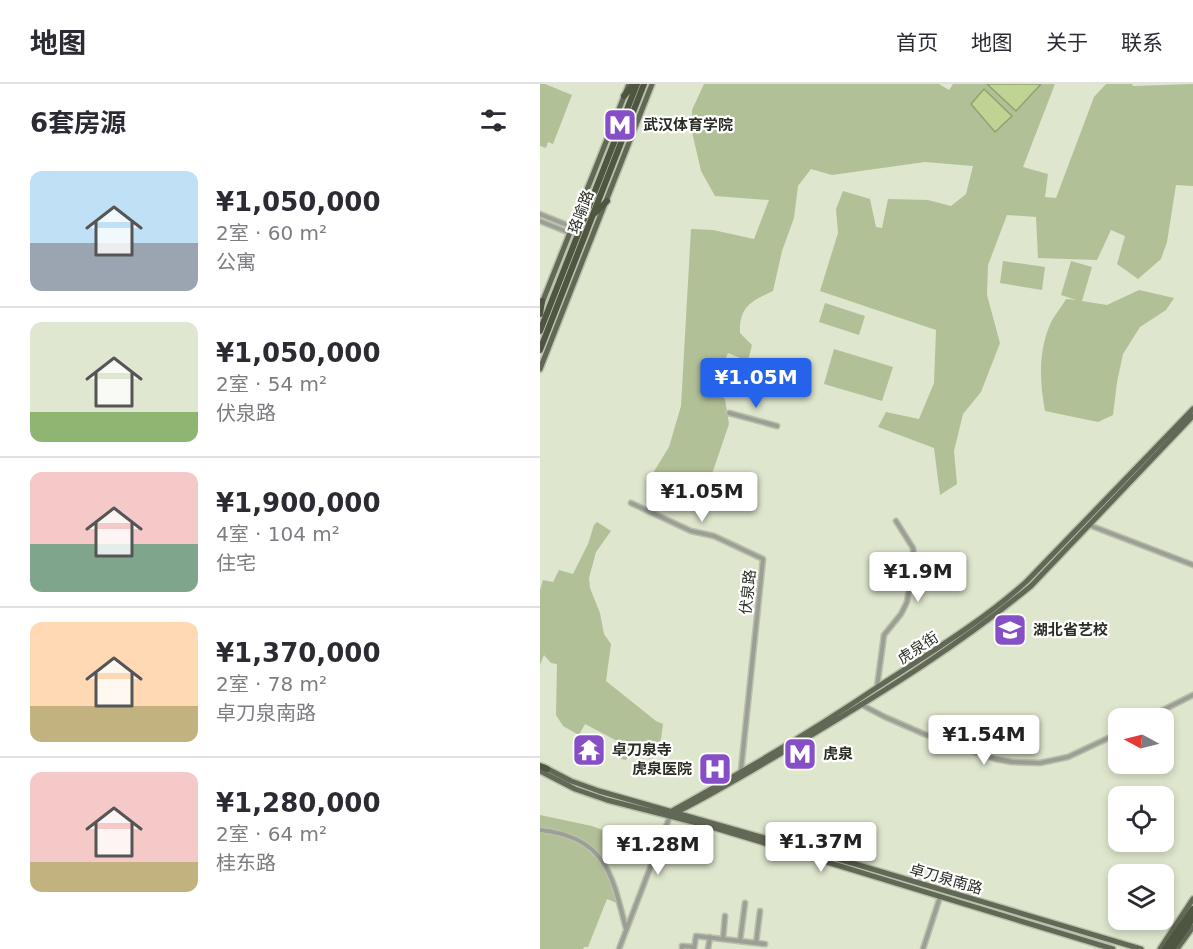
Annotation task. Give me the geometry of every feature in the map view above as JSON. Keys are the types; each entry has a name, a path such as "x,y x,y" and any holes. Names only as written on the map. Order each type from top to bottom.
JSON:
{"highway":[{"path":"624,96 636,84"},
{"name":"珞喻路","path":"540,331 636,84"},
{"name":"珞喻路","path":"540,350 644,84"},
{"path":"592,217 607,201"},
{"path":"572,230 584,218"},
{"path":"540,314 541,304"},
{"path":"1165,949 1193,909"},
{"path":"1172,949 1193,918"}],"main road":[{"path":"541,304 629,84"},
{"path":"540,369 652,84"},
{"name":"虎泉街","path":"673,813 741,770 860,703 877,687 1002,604 1193,409"},
{"name":"虎泉街","path":"673,813 695,803 860,703 970,633 1005,607 1031,586 1193,416"},
{"name":"卓刀泉南路","path":"542,768 598,791 1113,949"},
{"path":"692,817 695,803"},
{"name":"卓刀泉南路","path":"673,813 1141,949"},
{"path":"1160,949 1193,899"},
{"path":"1177,949 1193,927"}],"street":[{"path":"540,214 572,230"},
{"path":"540,221 572,230"},
{"path":"729,413 777,426"},
{"name":"伏泉路","path":"631,503 691,531 714,536 763,559 741,770"},
{"path":"877,687 884,636 907,602 914,557 914,548 896,521"},
{"path":"1089,525 1193,565"},
{"path":"1167,708 1193,695"},
{"path":"860,703 924,734 995,759 1012,762 1033,763 1061,759 1108,739"},
{"path":"619,949 673,813"},
{"path":"540,830 576,838 585,843 600,858 610,874 626,929"},
{"path":"923,949 940,897"},
{"path":"740,941 745,903"},
{"path":"756,943 760,911"},
{"path":"723,939 725,916"},
{"path":"682,949 682,946 694,948 696,936 765,944"},
{"path":"708,949 710,937"},
{"path":"748,949 749,942"}],"shaded area":[{"path":"540,84 572,95 553,144 548,142 546,148 540,146"},
{"path":"704,84 939,84 949,90 953,84 1055,84 1023,167 1048,174 1045,197 1056,198 1094,97 1106,84 1132,84 1133,86 1193,84 1193,186 1176,185 1167,242 1161,259 1138,279 1117,264 1125,236 1111,230 1097,260 1038,258 1036,217 1007,215 988,265 987,295 1000,343 981,392 963,414 954,451 957,484 940,495 934,448 878,427 886,412 919,419 934,383 936,330 820,291 838,233 836,209 843,191 870,199 876,227 882,228 888,199 928,200 951,206 966,194 973,166 925,162 832,175 811,169 798,186 794,218 782,251 773,291 748,306 742,317 740,333 752,345 748,361 728,353 713,389 725,399 729,424 712,474 699,479 653,473 669,447 681,406 691,229 713,230 754,239 769,200 715,196 701,171 692,132 692,110"},
{"path":"987,84 1041,84 1016,111"},
{"path":"984,89 1012,116 995,132 971,104"},
{"path":"1003,261 1045,267 1042,290 1000,283"},
{"path":"1071,261 1092,267 1082,301 1107,305 1139,290 1174,298 1166,310 1140,327 1123,354 1113,415 1098,422 1045,411 1041,380 1043,348 1050,324 1066,299 1076,300 1061,295"},
{"path":"825,303 865,316 859,335 819,322"},
{"path":"834,349 893,367 882,401 824,384"},
{"path":"597,522 611,531 596,552 589,578 604,634 611,644 606,681 656,721 663,724 661,739 650,759 630,754 626,760 621,759 619,742 585,724 579,735 563,726 556,715 557,664 551,663 544,655 540,665 540,590 543,580 553,582 559,570 573,574"},
{"path":"540,815 592,826 610,833 607,875 619,904 607,899 588,947 583,949 540,949"}],"place":[{"name":"武汉体育学院","path":"620,125"},
{"name":"湖北省艺校","path":"1010,630"},
{"name":"卓刀泉寺","path":"589,750"},
{"name":"虎泉","path":"800,754"},
{"name":"虎泉医院","path":"715,769"}]}
